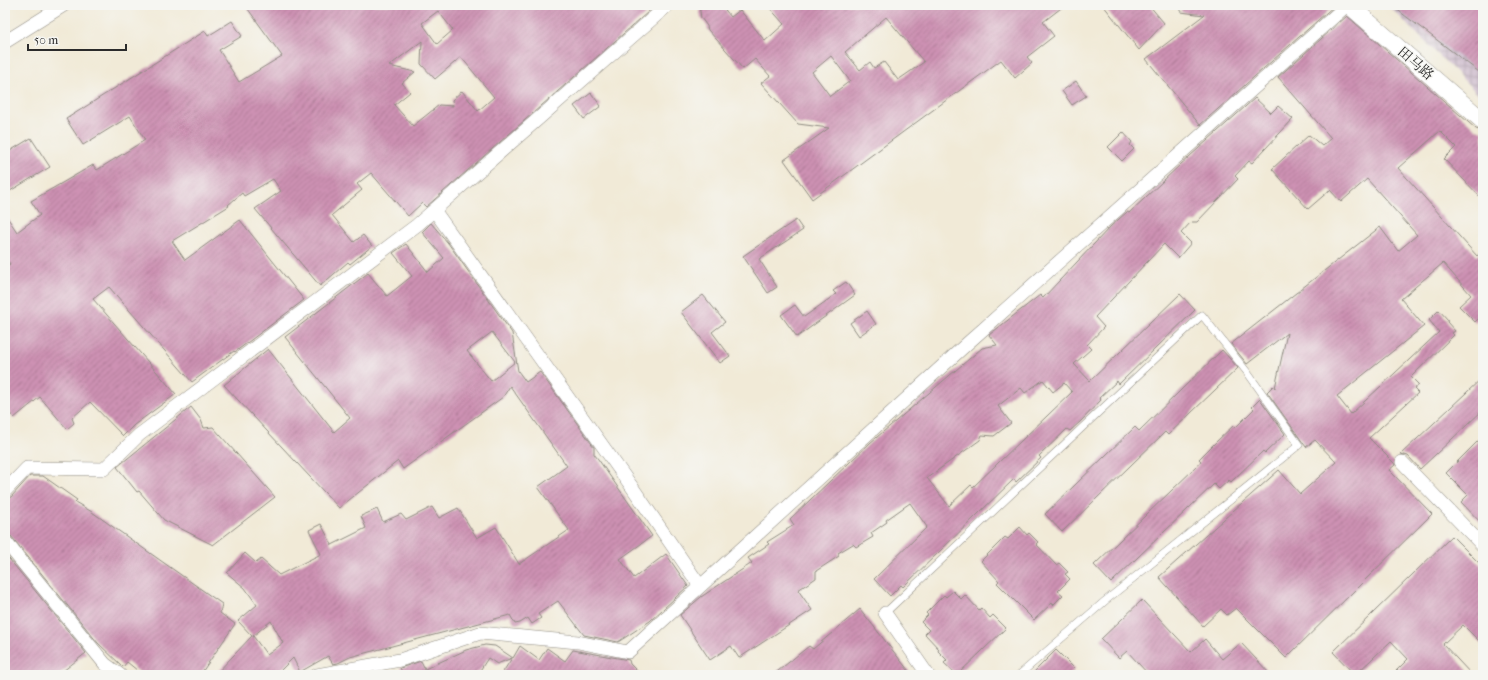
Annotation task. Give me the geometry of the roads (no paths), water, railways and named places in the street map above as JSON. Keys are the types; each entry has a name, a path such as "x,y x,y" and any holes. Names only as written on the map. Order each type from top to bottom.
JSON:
{"street":[{"path":"5,42 64,5"},
{"path":"5,491 27,468 104,469 139,435 417,226 668,5"},
{"path":"317,675 400,660 480,633 578,642 628,652 970,341 1348,5"},
{"name":"田马路","path":"1348,5 1483,121"},
{"path":"434,210 632,487 700,586"},
{"path":"1402,462 1483,546"},
{"path":"5,541 105,664 120,675"},
{"path":"885,614 928,675"}],"lane":[{"path":"885,614 1202,315 1247,372 1298,445 1105,601 1019,675"}]}
